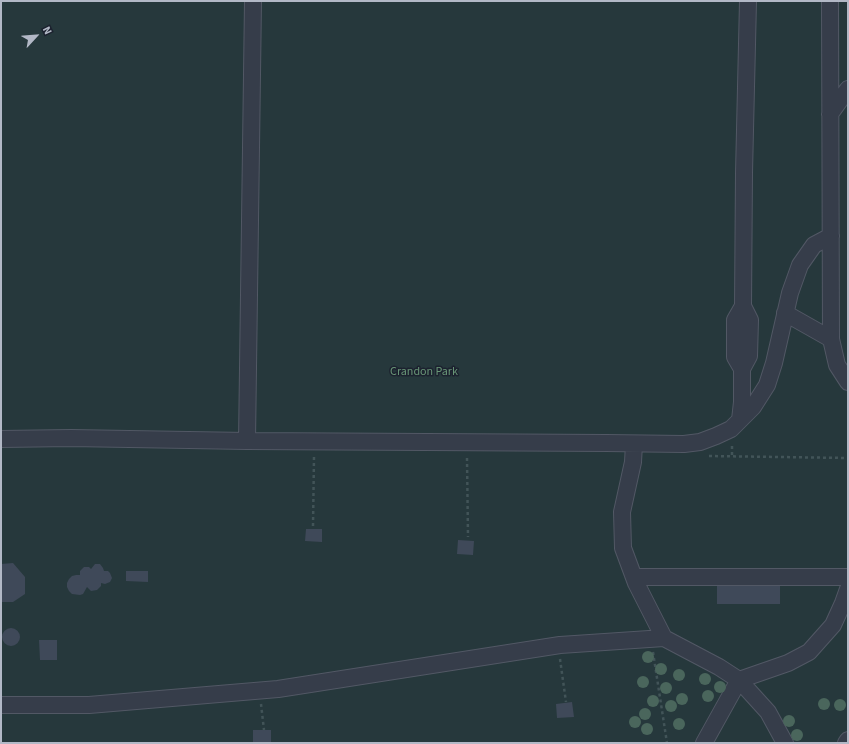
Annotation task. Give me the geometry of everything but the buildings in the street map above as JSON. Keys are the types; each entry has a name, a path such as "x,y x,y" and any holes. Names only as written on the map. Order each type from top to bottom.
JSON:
{"street":[{"path":"247,441 254,1"},
{"path":"740,420 742,402 742,369 749,356 750,320 743,306 748,1"},
{"path":"830,1 831,339 838,365 848,382"},
{"path":"830,114 848,90"},
{"path":"1,439 84,438 247,441 684,444 703,449 716,436 731,429 753,407 767,385 774,363 790,293 800,265 814,245 831,236"},
{"path":"786,313 831,339"},
{"path":"634,444 633,462 622,512 623,548 658,638"},
{"path":"634,577 848,578"},
{"path":"704,743 739,680 788,664 809,652 833,625 848,589"},
{"path":"1,705 89,705 259,690 558,645 658,638 719,667 739,680 768,712 785,743"}],"path":[{"path":"703,449 848,458"},
{"path":"314,453 314,526"},
{"path":"467,455 468,537"},
{"path":"658,638 657,685 667,743"},
{"path":"558,645 566,702"},
{"path":"259,690 264,730"}],"green space":[{"name":"Crandon Park","path":"1,1 848,1 848,743 1,743"}]}
